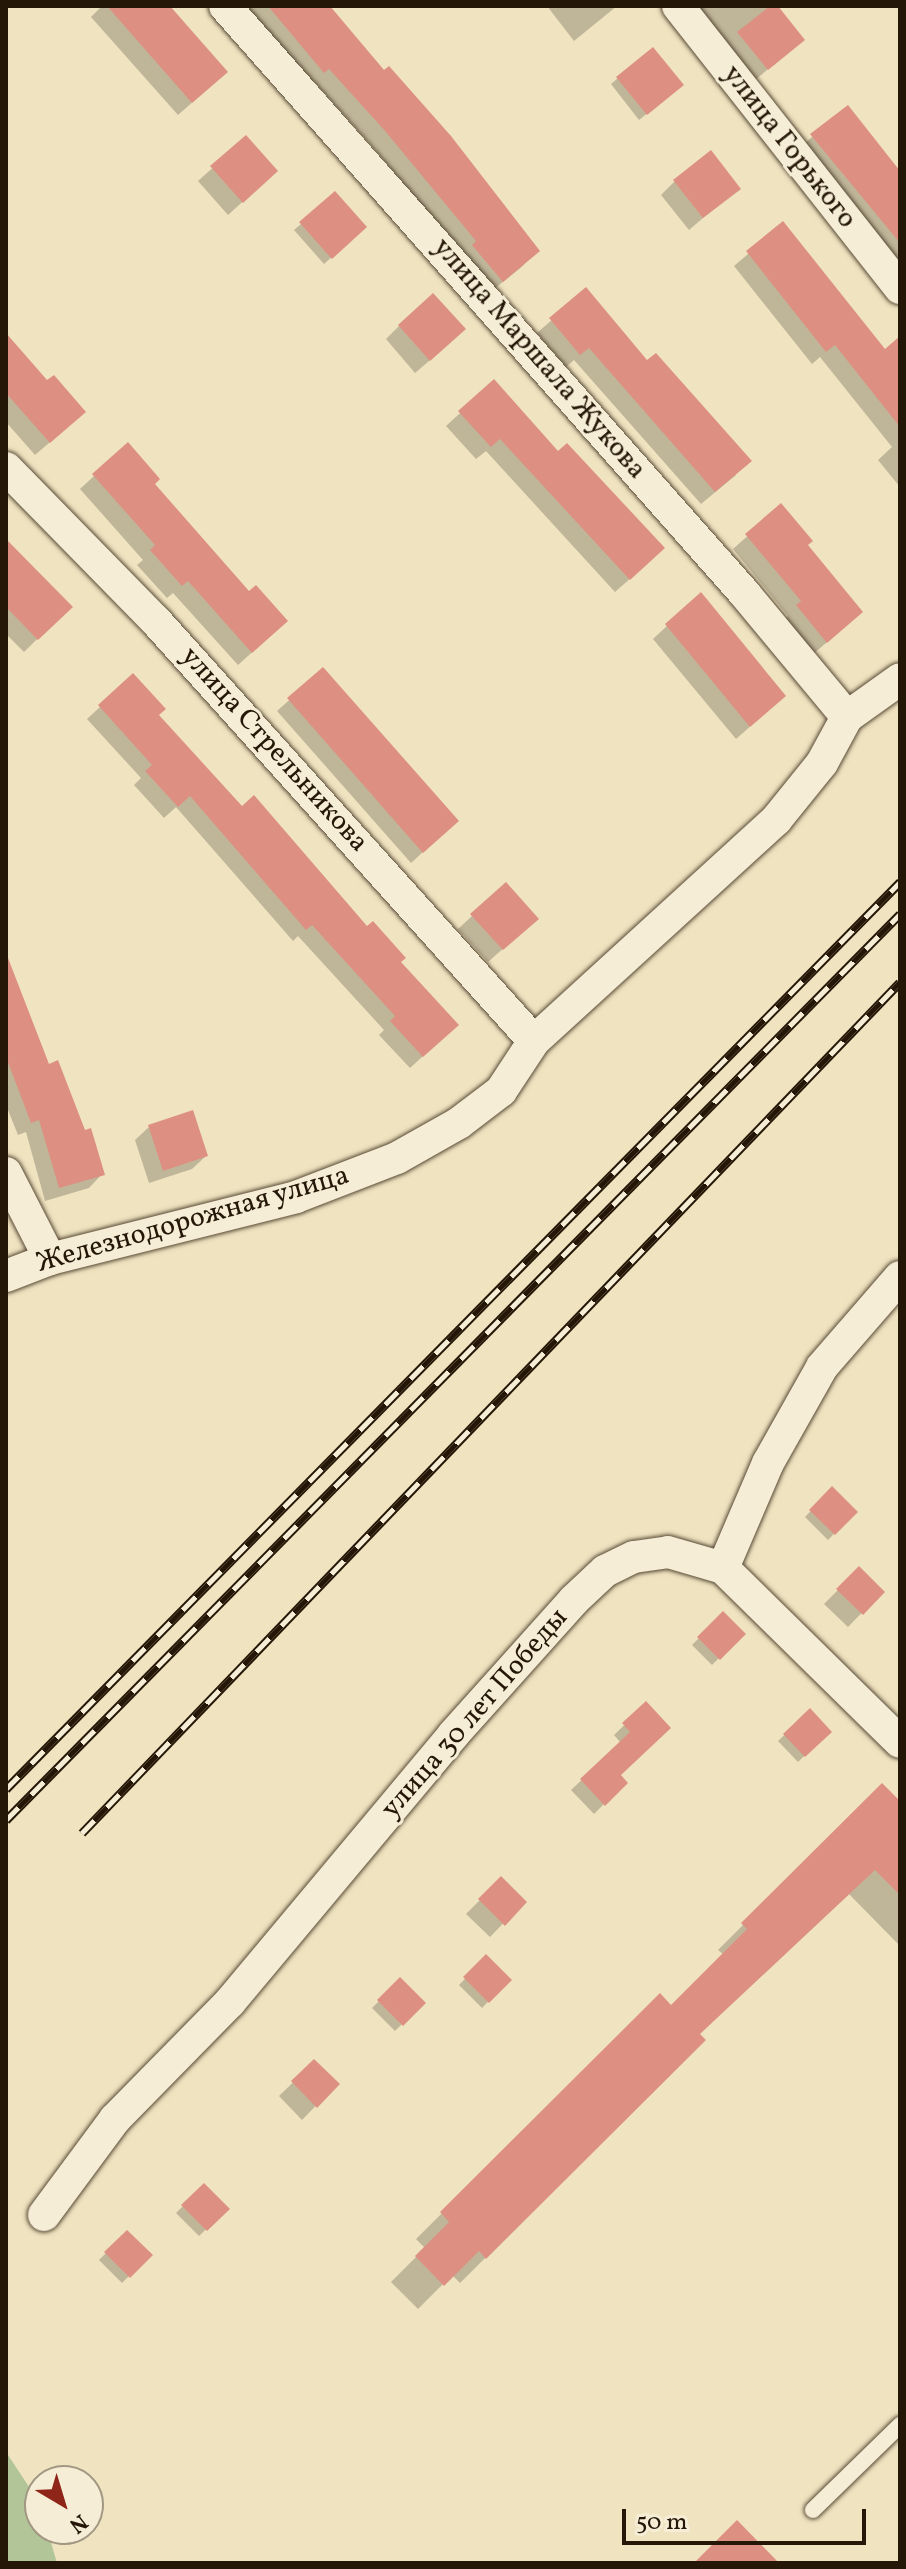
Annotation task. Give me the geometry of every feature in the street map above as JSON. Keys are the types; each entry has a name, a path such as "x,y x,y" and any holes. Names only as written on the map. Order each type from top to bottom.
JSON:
{"street":[{"name":"улица Маршала Жукова","path":"225,6 735,583 847,717"},
{"name":"улица Горького","path":"678,6 900,288"},
{"name":"улица Стрельникова","path":"6,468 155,620 534,1041"},
{"name":"Железнодорожная улица","path":"6,1276 50,1259 296,1197 397,1158 459,1123 501,1091 534,1041 776,820 822,763 847,717 900,679"},
{"path":"6,1173 50,1259"},
{"path":"900,1277 822,1367 768,1463 723,1568 900,1742"},
{"name":"улица 30 лет Победы","path":"44,2215 115,2119 230,2002 453,1735 574,1600 605,1571 634,1557 668,1552 723,1568"}],"lane":[{"path":"813,2510 900,2425"}],"green space":[{"path":"6,2452 24,2479 24,2545 52,2545 57,2563 6,2563"}],"building":[{"path":"107,6 170,6 228,72 192,103"},
{"path":"268,6 330,6 384,70 389,66 451,136 540,251 503,282 472,245 476,241 386,132 329,69 324,73"},
{"path":"770,6 778,6 805,40 768,70 737,32"},
{"path":"653,47 684,85 647,115 616,77"},
{"path":"848,105 900,171 900,243 810,134"},
{"path":"246,135 278,171 243,203 210,166"},
{"path":"711,150 741,189 703,218 673,180"},
{"path":"335,191 367,227 332,259 299,222"},
{"path":"783,221 885,349 900,336 900,427 835,345 826,352 746,251"},
{"path":"586,287 647,360 656,353 752,461 715,492 589,348 580,355 549,318"},
{"path":"433,293 466,329 430,361 398,325"},
{"path":"6,333 47,380 54,375 86,412 50,443 6,393"},
{"path":"494,379 558,451 567,443 665,548 630,580 500,439 491,447 458,411"},
{"path":"128,442 160,479 155,484 249,591 256,585 288,621 252,653 188,581 182,586 150,550 155,545 92,474"},
{"path":"781,503 813,541 808,545 863,612 827,643 796,605 801,601 745,534"},
{"path":"6,539 73,607 38,640 6,607"},
{"path":"701,592 786,696 750,727 665,624"},
{"path":"323,667 459,821 423,853 287,698"},
{"path":"133,673 166,709 159,715 242,806 254,795 367,926 373,921 406,958 401,962 459,1025 423,1057 390,1021 395,1016 312,925 306,930 190,796 178,807 145,771 152,765 98,705"},
{"path":"506,882 539,919 503,950 470,914"},
{"path":"8,958 49,1064 58,1060 85,1130 91,1128 105,1175 59,1188 39,1120 31,1123 6,1057"},
{"path":"193,1110 208,1156 163,1171 148,1125"},
{"path":"832,1486 858,1512 835,1535 809,1510"},
{"path":"859,1566 885,1592 863,1615 836,1589"},
{"path":"723,1611 746,1634 720,1660 697,1637"},
{"path":"646,1701 671,1728 621,1775 628,1783 605,1806 580,1779 630,1732 622,1723"},
{"path":"810,1708 832,1732 805,1757 783,1734"},
{"path":"882,1783 900,1801 900,1895 875,1870 700,2034 706,2040 486,2259 479,2251 444,2286 415,2256 449,2222 440,2212 660,1993 671,2005 747,1929 741,1923"},
{"path":"501,1876 527,1902 505,1926 478,1899"},
{"path":"486,1954 512,1980 489,2003 463,1977"},
{"path":"400,1977 426,2003 403,2026 377,2000"},
{"path":"314,2059 340,2084 317,2108 291,2081"},
{"path":"204,2183 230,2209 207,2231 181,2205"},
{"path":"127,2230 153,2255 130,2278 104,2252"},
{"path":"737,2520 779,2563 694,2563"}],"railway":[{"path":"6,1789 900,882"},
{"path":"6,1820 900,914"},
{"path":"82,1833 900,982"}]}
